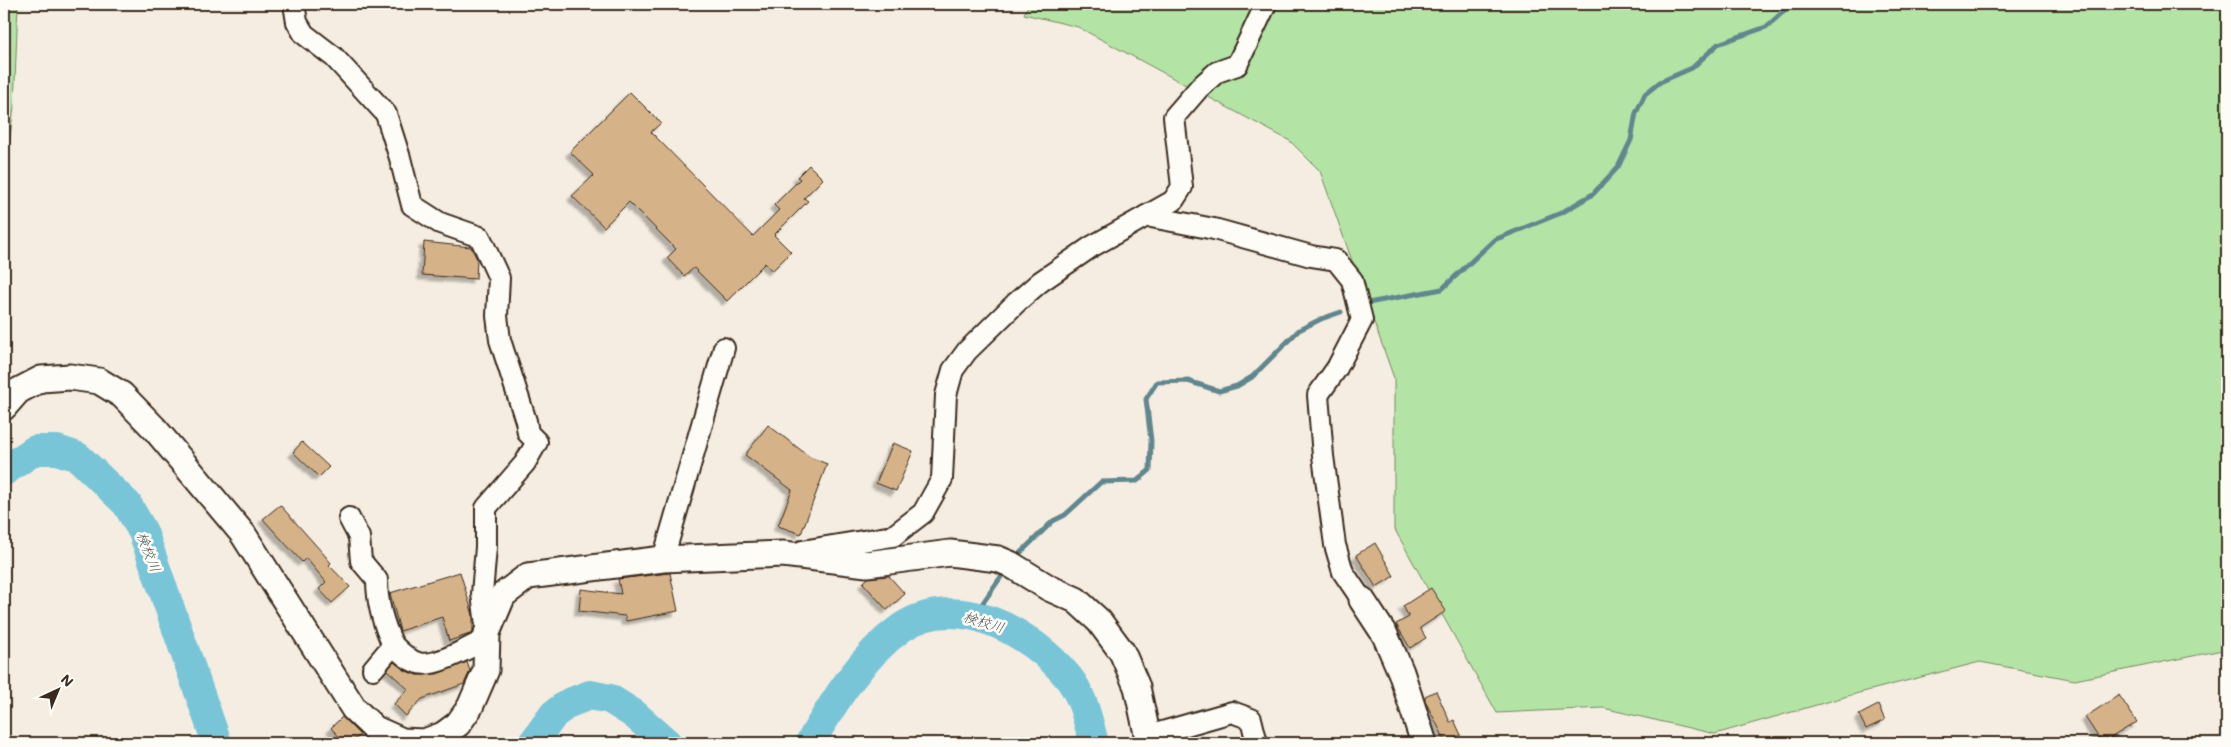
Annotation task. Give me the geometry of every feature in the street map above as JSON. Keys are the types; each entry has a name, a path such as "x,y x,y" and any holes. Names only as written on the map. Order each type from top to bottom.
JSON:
{"street":[{"path":"4,406 18,392 41,379 70,378 99,381 122,395 155,429 243,534 354,709 375,729 402,741 424,742 443,735 458,724 470,707 486,670 487,636 482,594 486,547 486,508 525,463 537,442 528,433 526,421 500,340 497,316 499,278 480,237 440,223 412,205 386,114 340,63 304,34 297,22 294,4"},
{"path":"349,518 359,537 361,561 377,580 377,593 385,628 393,645 405,656 419,664 435,663 487,636 503,595 528,576 663,559 783,554 893,536 923,513 942,479 946,395 953,370 967,351 1040,282 1091,247 1173,201 1182,187 1174,117 1199,88 1217,72 1237,65 1266,4"},
{"path":"1146,216 1214,229 1311,256 1336,260 1352,280 1362,320 1337,368 1318,395 1322,456 1335,545 1343,572 1386,635 1424,743"},
{"path":"663,559 724,348"},
{"path":"783,554 867,564 950,553 998,559 1010,564 1049,588 1076,600 1099,620 1122,652 1137,687 1148,740 1232,712 1251,720 1256,743"},
{"path":"373,669 393,645"}],"green space":[{"path":"4,4 18,4 14,107 4,181"},
{"path":"1029,4 2227,4 2227,649 2075,680 1980,662 1855,694 1715,734 1603,708 1497,713 1394,528 1394,378 1320,171 1290,141 1078,27 1024,14"}],"building":[{"path":"630,92 661,123 651,132 753,236 779,210 774,205 800,179 797,177 809,165 823,179 804,198 808,201 774,235 791,252 772,271 765,263 727,301 694,268 684,276 667,258 676,249 629,202 604,227 572,196 594,175 570,152"},
{"path":"424,242 471,247 477,259 476,279 422,275"},
{"path":"768,425 810,457 827,464 801,534 778,526 792,490 745,455"},
{"path":"302,442 329,467 319,477 293,452"},
{"path":"893,443 913,451 896,491 876,483"},
{"path":"280,505 331,563 329,565 350,587 332,603 319,589 326,582 306,558 302,562 263,519"},
{"path":"1375,543 1394,576 1376,587 1356,555"},
{"path":"460,572 473,615 473,633 449,641 442,617 400,631 390,593"},
{"path":"670,573 678,611 626,621 625,616 579,611 581,589 621,594 618,579"},
{"path":"889,576 905,594 887,610 863,583 868,578"},
{"path":"1431,588 1446,611 1420,628 1426,638 1410,648 1396,624 1409,617 1403,606"},
{"path":"394,662 406,671 417,675 437,674 467,662 470,671 464,684 422,699 406,716 394,704 408,689 387,670"},
{"path":"1436,691 1450,722 1454,720 1461,735 1446,742 1425,701 1425,696"},
{"path":"2119,695 2137,722 2102,743 2085,717"},
{"path":"1878,705 1885,720 1866,729 1859,715"},
{"path":"342,717 360,735 351,743 345,743 331,728"}],"waterway":[{"path":"1368,303 1442,289 1494,240 1561,213 1593,194 1618,167 1631,140 1636,113 1645,94 1660,82 1692,68 1718,44 1766,27 1792,4"},
{"path":"1015,558 1053,521 1065,515 1101,482 1137,481 1150,470 1151,441 1146,399 1157,382 1188,381 1219,391 1237,386 1252,377 1299,330 1341,312"},
{"name":"検校川","path":"4,471 35,450 57,450 78,457 127,504 143,532 217,743"},
{"path":"977,617 980,607 1005,571"},
{"name":"検校川","path":"810,743 839,696 873,652 901,628 923,617 946,613 969,615 992,621 1014,632 1052,660 1068,677 1078,692 1094,743"},
{"name":"検校川","path":"533,743 554,714 569,703 590,695 610,699 634,714 667,743"}]}
